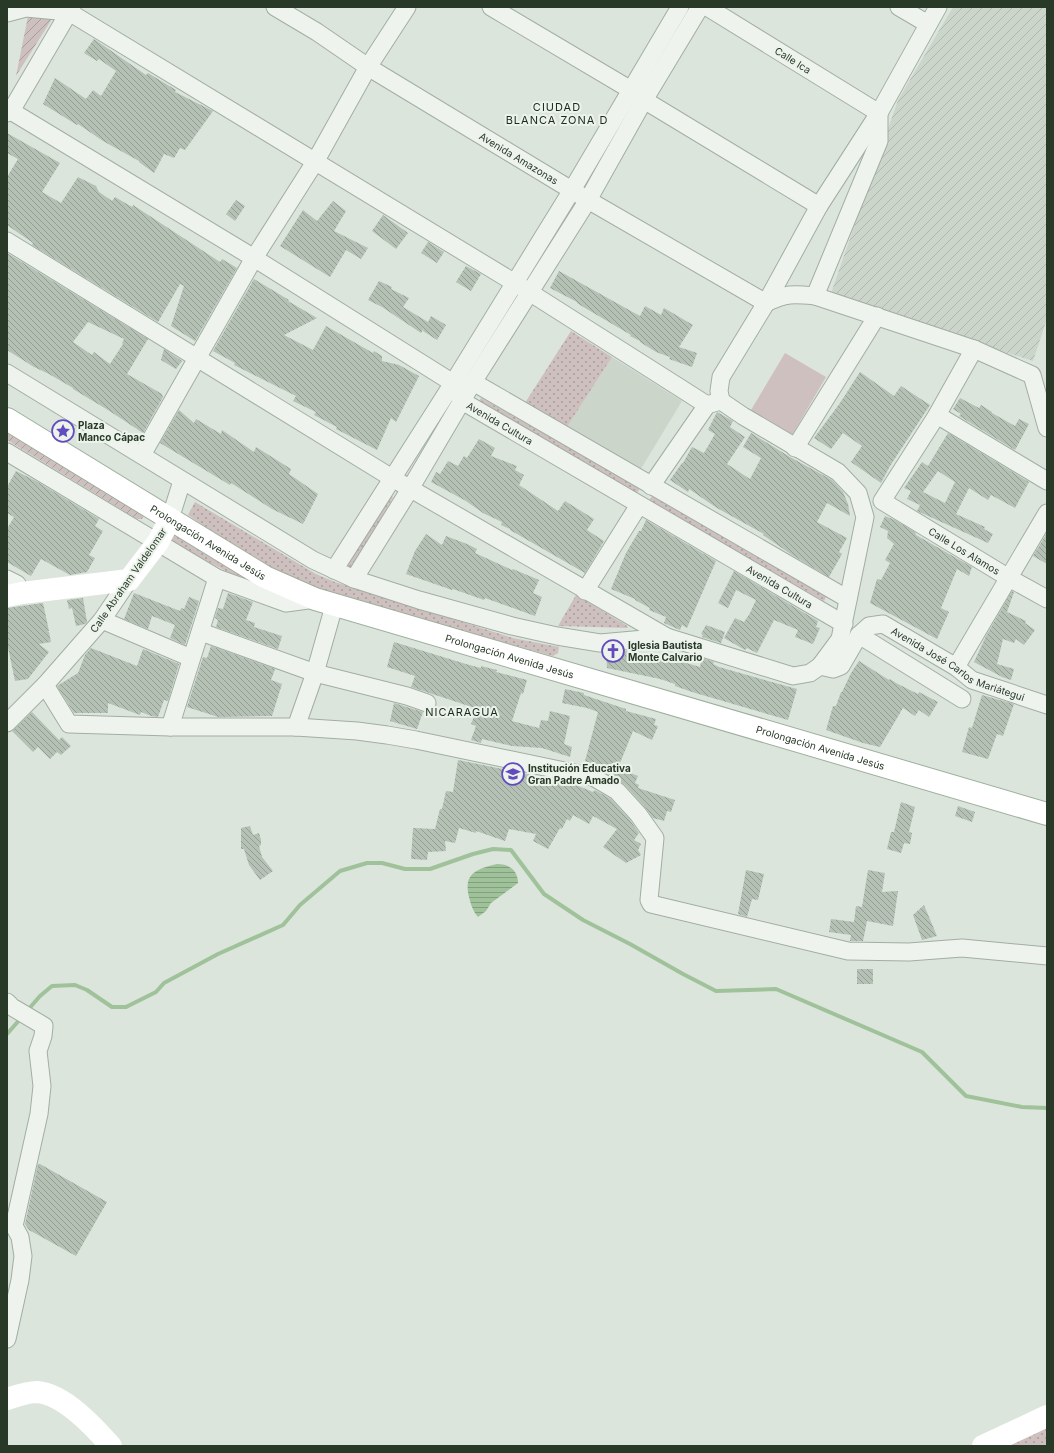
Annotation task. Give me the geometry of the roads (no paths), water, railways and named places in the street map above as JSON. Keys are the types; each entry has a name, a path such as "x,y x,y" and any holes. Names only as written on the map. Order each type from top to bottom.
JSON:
{"main road":[{"name":"Prolongación Avenida Jesús","path":"7,420 265,578 325,602 442,635 1047,814"},
{"name":"Calle Abraham Valdelomar","path":"129,580 158,542 170,519"},
{"path":"12,589 129,580"},
{"path":"7,1399 23,1394 37,1392 51,1396 74,1409 111,1446"},
{"path":"983,1446 1047,1416"}],"street":[{"path":"7,13 25,7 70,10 315,162 714,403 742,416 838,472 858,493 865,517 840,639 820,666 810,673 793,676 667,637 410,489 197,359 7,240"},
{"name":"Avenida Amazonas","path":"275,7 317,32 368,66 588,200 766,303"},
{"path":"142,455 254,258 315,162 368,66 406,7"},
{"path":"491,7 819,206"},
{"path":"354,579 410,489 473,382 588,200 680,7"},
{"path":"334,570 453,383 572,190 700,7"},
{"name":"Calle Ica","path":"708,7 879,113"},
{"path":"899,7 928,24"},
{"path":"927,7 928,24"},
{"path":"651,486 714,403 719,391 721,377 766,303 819,206 879,113 938,7"},
{"path":"70,10 9,112 254,258 453,383 473,382 848,599"},
{"path":"815,296 879,141 879,113"},
{"path":"766,303 776,298 793,293 815,296 974,350 1032,375 1047,428"},
{"path":"795,448 876,316"},
{"path":"974,350 937,416 1047,481"},
{"path":"7,373 313,560 354,579 419,600 504,624 557,636 600,643 667,637"},
{"name":"Avenida Cultura","path":"453,383 462,401 844,624"},
{"name":"Calle Los Alamos","path":"937,416 882,501 1009,578 1047,599"},
{"path":"7,452 217,578 286,603 325,602 315,673 296,727"},
{"name":"Calle Abraham Valdelomar","path":"170,519 182,481"},
{"path":"585,591 639,505"},
{"path":"956,667 1047,513"},
{"path":"170,727 217,578"},
{"name":"Calle Abraham Valdelomar","path":"7,722 45,686 102,620 129,580"},
{"path":"102,620 191,658"},
{"name":"Avenida José Carlos Mariátegui","path":"820,666 833,669 841,666 859,635 869,626 883,624 956,667 972,680 1047,705"},
{"path":"201,632 315,673 407,696 427,703"},
{"path":"859,635 962,699"},
{"path":"45,686 69,724 170,727 296,727 387,735 593,777 617,791 638,814 655,838 649,900 651,904 848,951 909,952 962,948 1047,956"},
{"path":"7,705 30,701"},
{"path":"7,1339 24,1256 20,1237 14,1226 39,1114 42,1086 38,1051 43,1036 44,1026 10,1005"}],"waterway":[{"path":"27,1011 40,996 52,986 75,985 87,990 112,1007 126,1007 156,992 164,983 218,954 283,925 300,905 340,871 367,863 382,863 405,869 430,869 473,854 493,849 511,850 544,894 583,920 716,991 776,989 922,1052 966,1096 1022,1107 1047,1108"},
{"path":"7,1034 22,1017"}],"place":[{"name":"Plaza Manco Cápac","path":"63,431"},
{"name":"Iglesia Bautista Monte Calvario","path":"613,651"},
{"name":"Institución Educativa Gran Padre Amado","path":"513,774"}],"district":[{"name":"CIUDAD BLANCA ZONA D","path":"557,113"},
{"name":"NICARAGUA","path":"462,712"}]}
